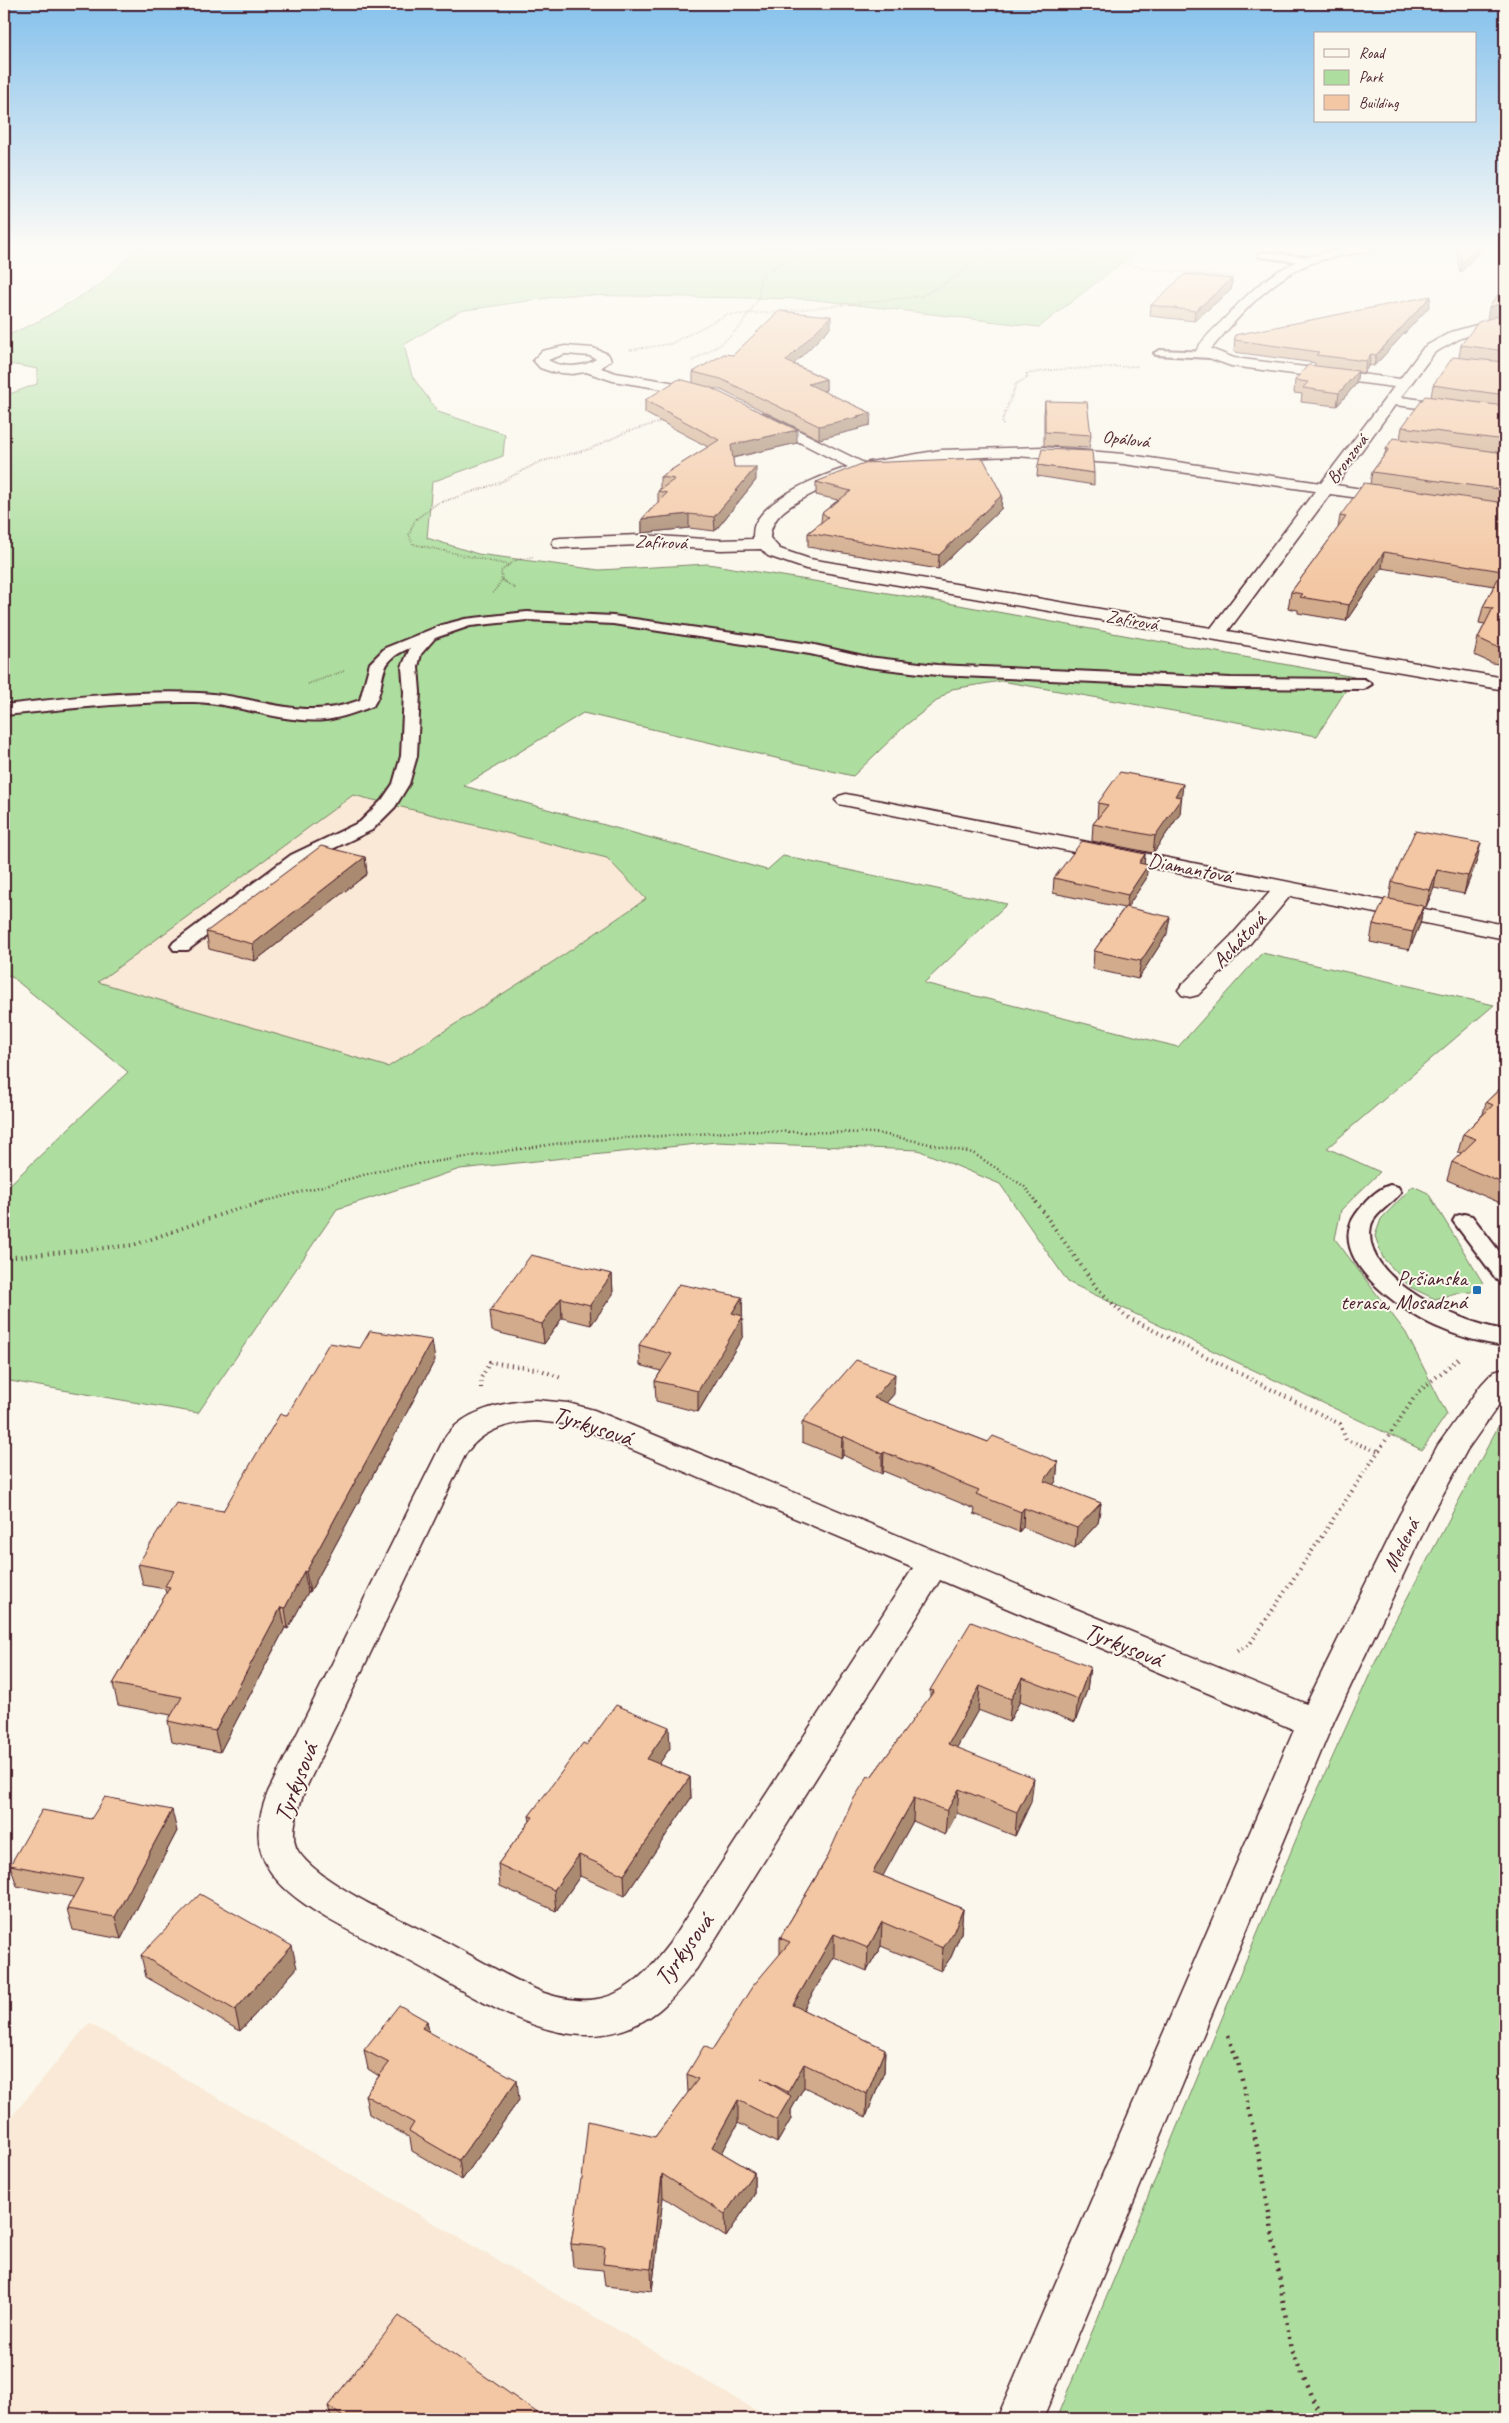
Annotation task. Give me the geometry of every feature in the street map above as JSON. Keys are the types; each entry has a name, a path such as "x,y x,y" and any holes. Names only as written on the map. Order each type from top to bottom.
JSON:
{"street":[{"path":"540,360 542,364 556,368 588,368 613,377 700,390 722,398"},
{"path":"588,368 601,363 602,360"},
{"path":"1225,360 1403,384"},
{"name":"Bronzová","path":"1216,634 1325,488 1368,443 1391,400 1421,360"},
{"path":"1422,360 1438,362"},
{"path":"1391,400 1505,415"},
{"path":"752,413 862,468"},
{"name":"Opálová","path":"762,544 758,537 760,529 774,512 784,503 810,488 862,468 937,455 1031,451 1106,456 1409,500"},
{"name":"Zafírová","path":"560,543 640,540 721,545 762,544 774,554 806,564 1505,684"},
{"name":"Diamantová","path":"846,800 1505,932"},
{"name":"Achátová","path":"1190,990 1251,930 1285,888"},
{"name":"Medená","path":"1020,2419 1315,1723 1362,1622 1454,1445 1492,1392 1505,1378"},
{"name":"Tyrkysová","path":"932,1565 683,1956 662,1983 642,2001 612,2014 576,2017 545,2012 512,1997 325,1895 297,1877 283,1859 276,1841 277,1818 286,1792 450,1454 462,1436 483,1423 508,1414 534,1408 559,1410 583,1416 836,1522 932,1565 1315,1723"}],"lane":[{"path":"4,710 64,703 208,698 248,703 302,716 324,716 348,712 367,703 378,663 390,651 447,628 470,622 527,616 623,622 810,649 868,662 937,670 1016,676 1231,684 1364,684"},
{"path":"180,946 297,858 366,826 389,804 401,784 409,756 412,692 410,668 414,652 428,637"},
{"path":"1390,1192 1360,1224 1358,1239 1366,1257 1380,1277 1404,1298 1438,1318 1495,1337"},
{"path":"1464,1221 1505,1275"}],"path":[{"path":"508,565 413,544 409,535 415,520 436,504 499,484 539,462 590,449 626,432 688,412 700,390 690,384 682,371 694,360"},
{"path":"1031,451 1015,443 1004,434 1002,421 1016,384 1027,378 1027,374 1050,370 1145,365"},
{"path":"248,703 346,671 390,651"},
{"path":"4,1258 134,1246 234,1210 386,1169 574,1141 747,1131 877,1133 973,1153 1025,1187 1097,1288 1125,1316 1340,1424 1346,1440 1378,1451"},
{"path":"1232,1651 1240,1650 1250,1644 1418,1392 1495,1337"},
{"path":"483,1423 481,1378 490,1362 541,1370 569,1381"},
{"path":"1206,1982 1238,2062 1262,2169 1291,2350 1323,2419"}],"shaded area":[{"path":"353,795 607,858 646,899 562,956 388,1068 97,982"},
{"path":"89,2023 771,2419 4,2419 4,2126"}],"green space":[{"path":"4,360 408,360 412,376 438,412 505,434 503,456 432,482 427,538 478,554 599,570 708,564 937,601 1354,677 1317,736 1001,681 952,689 906,725 853,776 583,713 464,786 767,870 783,856 1007,904 924,983 1178,1047 1262,953 1494,1005 1327,1148 1380,1172 1341,1210 1335,1239 1406,1333 1447,1414 1422,1450 1068,1282 1000,1184 918,1150 716,1142 460,1169 337,1209 198,1413 4,1380 4,1190 128,1072 12,977 4,976 4,396 37,384 38,369 4,363","holes":["353,795 607,858 646,899 562,956 388,1067 98,982"]},
{"path":"1413,1186 1428,1193 1483,1283 1472,1292 1456,1293 1435,1299 1410,1287 1383,1258 1375,1236 1381,1219"},
{"path":"1505,1419 1505,2419 1056,2419 1302,1825 1388,1634 1498,1427"}],"building":[{"path":"714,360 787,360 826,379 808,384 871,413 819,426 721,379 693,372"},
{"path":"1451,360 1505,362 1505,395 1433,385"},
{"path":"1308,365 1358,371 1339,393 1303,388 1308,382 1295,380"},
{"path":"679,379 709,387 797,430 731,445 734,467 756,467 714,517 689,514 642,519 667,493 658,491 675,479 660,477 719,440 645,400"},
{"path":"1425,396 1505,406 1505,440 1402,427"},
{"path":"1045,401 1087,402 1091,435 1045,432"},
{"path":"1393,438 1505,453 1505,490 1372,472 1389,449 1386,449"},
{"path":"1042,449 1092,451 1094,473 1038,465"},
{"path":"983,458 1002,495 939,555 808,533 828,517 822,513 851,491 816,482 864,463"},
{"path":"1364,483 1505,503 1505,648 1495,646 1478,638 1493,608 1483,607 1502,571 1384,552 1349,605 1300,597 1303,594 1291,592 1346,517 1340,516"},
{"path":"1120,772 1183,784 1175,796 1182,797 1155,836 1093,824 1108,805 1098,803"},
{"path":"1415,831 1481,843 1468,876 1437,870 1430,890 1392,882"},
{"path":"1082,841 1145,854 1139,863 1148,865 1128,895 1054,878"},
{"path":"321,846 365,857 253,944 206,932"},
{"path":"1385,898 1423,906 1413,932 1373,924"},
{"path":"1125,907 1170,917 1141,961 1094,951"},
{"path":"1505,1084 1505,1184 1452,1162 1476,1139 1463,1134 1493,1105 1486,1102"},
{"path":"531,1255 612,1274 590,1305 561,1298 542,1324 490,1311"},
{"path":"679,1284 742,1297 732,1313 743,1316 698,1391 655,1381 672,1354 639,1345"},
{"path":"370,1331 432,1340 306,1572 304,1571 285,1608 281,1607 215,1731 168,1721 182,1697 113,1684 170,1587 165,1586 174,1571 138,1564 176,1503 223,1511 280,1414 287,1415 329,1343 360,1348"},
{"path":"856,1360 895,1374 874,1398 988,1442 993,1436 1058,1462 1044,1481 1101,1503 1077,1528 1024,1508 1021,1512 976,1494 979,1490 884,1452 882,1454 843,1436 842,1438 802,1422"},
{"path":"971,1622 1090,1667 1078,1699 1022,1678 1011,1699 980,1686 948,1744 1034,1778 1017,1812 959,1789 947,1811 914,1798 873,1872 963,1909 953,1933 943,1948 882,1922 868,1948 834,1934 793,2005 885,2049 867,2094 804,2064 788,2092 761,2078 791,2096 777,2120 738,2100 712,2147 754,2172 725,2214 662,2174 651,2269 603,2264 605,2247 571,2244 582,2179 588,2121 655,2137 698,2079 687,2074 704,2046 712,2050 752,1987 790,1942 780,1938 826,1860 853,1800 868,1776 871,1777 934,1691 930,1690"},
{"path":"616,1705 669,1727 647,1759 690,1777 624,1875 579,1855 554,1890 498,1864 533,1817 529,1816 583,1743 587,1745"},
{"path":"105,1797 172,1810 115,1917 67,1909 83,1879 10,1865 42,1810 91,1819"},
{"path":"200,1894 292,1946 235,2010 141,1955"},
{"path":"399,2005 427,2021 422,2028 517,2080 459,2160 409,2131 414,2123 365,2095 389,2063 364,2050"},
{"path":"399,2316 546,2419 346,2419 328,2406"}],"place":[{"name":"Pršianska terasa, Mosadzná","path":"1477,1290"}]}
